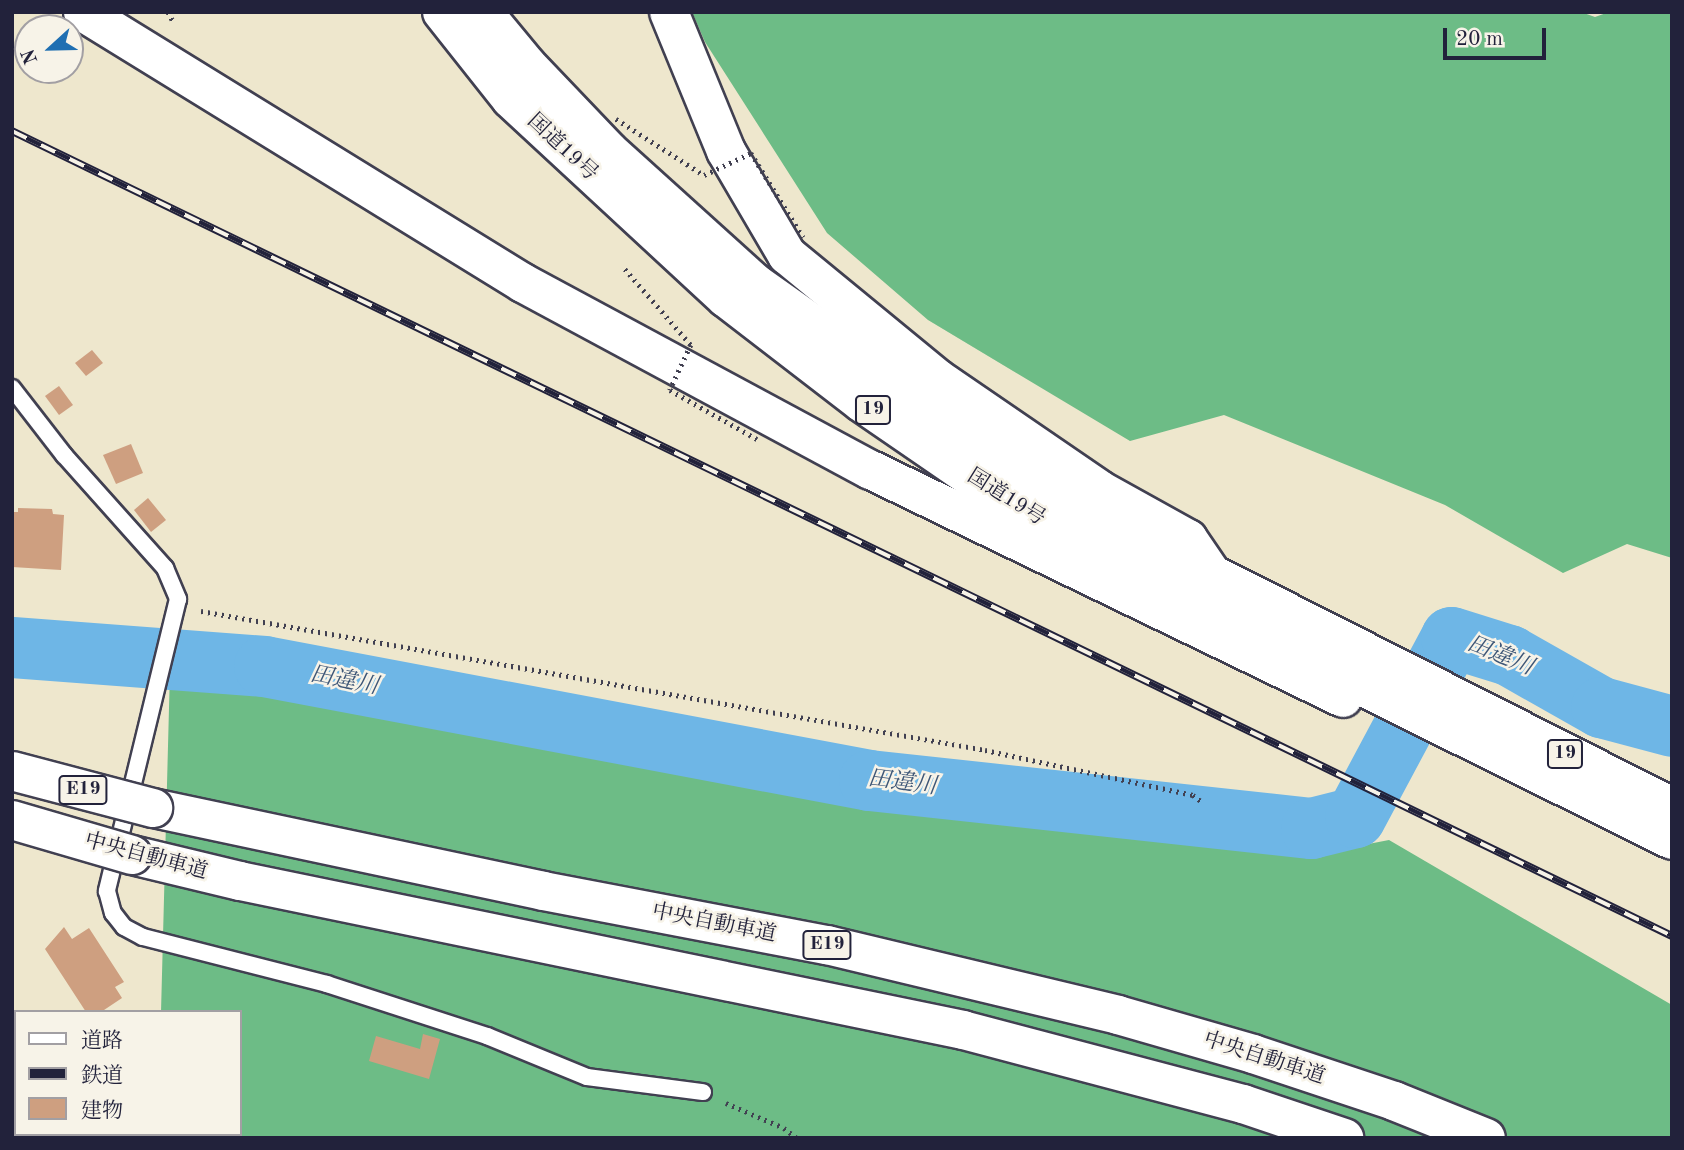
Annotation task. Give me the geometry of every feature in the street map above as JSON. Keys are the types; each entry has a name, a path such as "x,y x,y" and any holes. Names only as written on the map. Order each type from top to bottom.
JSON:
{"main road":[{"path":"83,12 523,283 871,471 1389,695"},
{"name":"国道19号","path":"442,12 511,99 583,169 726,299 861,402 1005,501 1161,587 1389,695 1578,795 1672,840"},
{"name":"国道19号","path":"483,12 527,65 609,151 755,283 998,455 1105,517 1212,574 1389,695"},
{"path":"669,12 726,151 787,255 938,379 1100,489 1188,539 1212,574"},
{"name":"国道19号","path":"1445,723 1672,807"},
{"name":"中央自動車道","path":"12,772 153,808 543,891 827,945 1118,1015 1266,1058 1394,1101 1486,1138"},
{"name":"中央自動車道","path":"12,820 132,855 240,881 963,1030 1231,1100 1344,1138"}],"lane":[{"path":"12,388 64,455 165,568 177,599 107,891 113,913 124,927 144,937 327,984 487,1036 587,1077 703,1093"}],"path":[{"path":"616,119 704,175 751,153 803,236"},
{"path":"625,269 691,345 670,390 757,439"},
{"path":"175,612 985,750 1193,795 1201,801"},
{"path":"703,1093 784,1128 797,1138"}],"green space":[{"path":"692,12 1581,12 1595,17 1609,12 1672,12 1672,558 1627,544 1563,573 1445,505 1224,415 1130,441 928,320 827,233 705,42"},
{"path":"170,670 362,700 876,805 1327,852 1389,840 1672,1005 1672,1138 111,1138 242,1136 242,1010 161,1010"}],"building":[{"path":"92,350 103,363 86,376 75,363"},
{"path":"59,386 73,405 59,415 45,396"},
{"path":"131,444 143,473 116,484 103,455"},
{"path":"148,498 166,520 151,532 134,510"},
{"path":"18,508 52,509 53,514 64,515 61,570 12,567 12,512 18,512"},
{"path":"64,927 72,939 89,928 124,982 115,987 122,998 104,1010 85,1010 45,949"},
{"path":"423,1034 440,1039 429,1079 369,1061 376,1036 420,1049"}],"waterway":[{"name":"田違川","path":"12,647 264,666 869,780 1311,828 1355,817 1451,637 1509,655 1601,707 1672,726"}],"railway":[{"path":"12,131 1672,936"}]}
